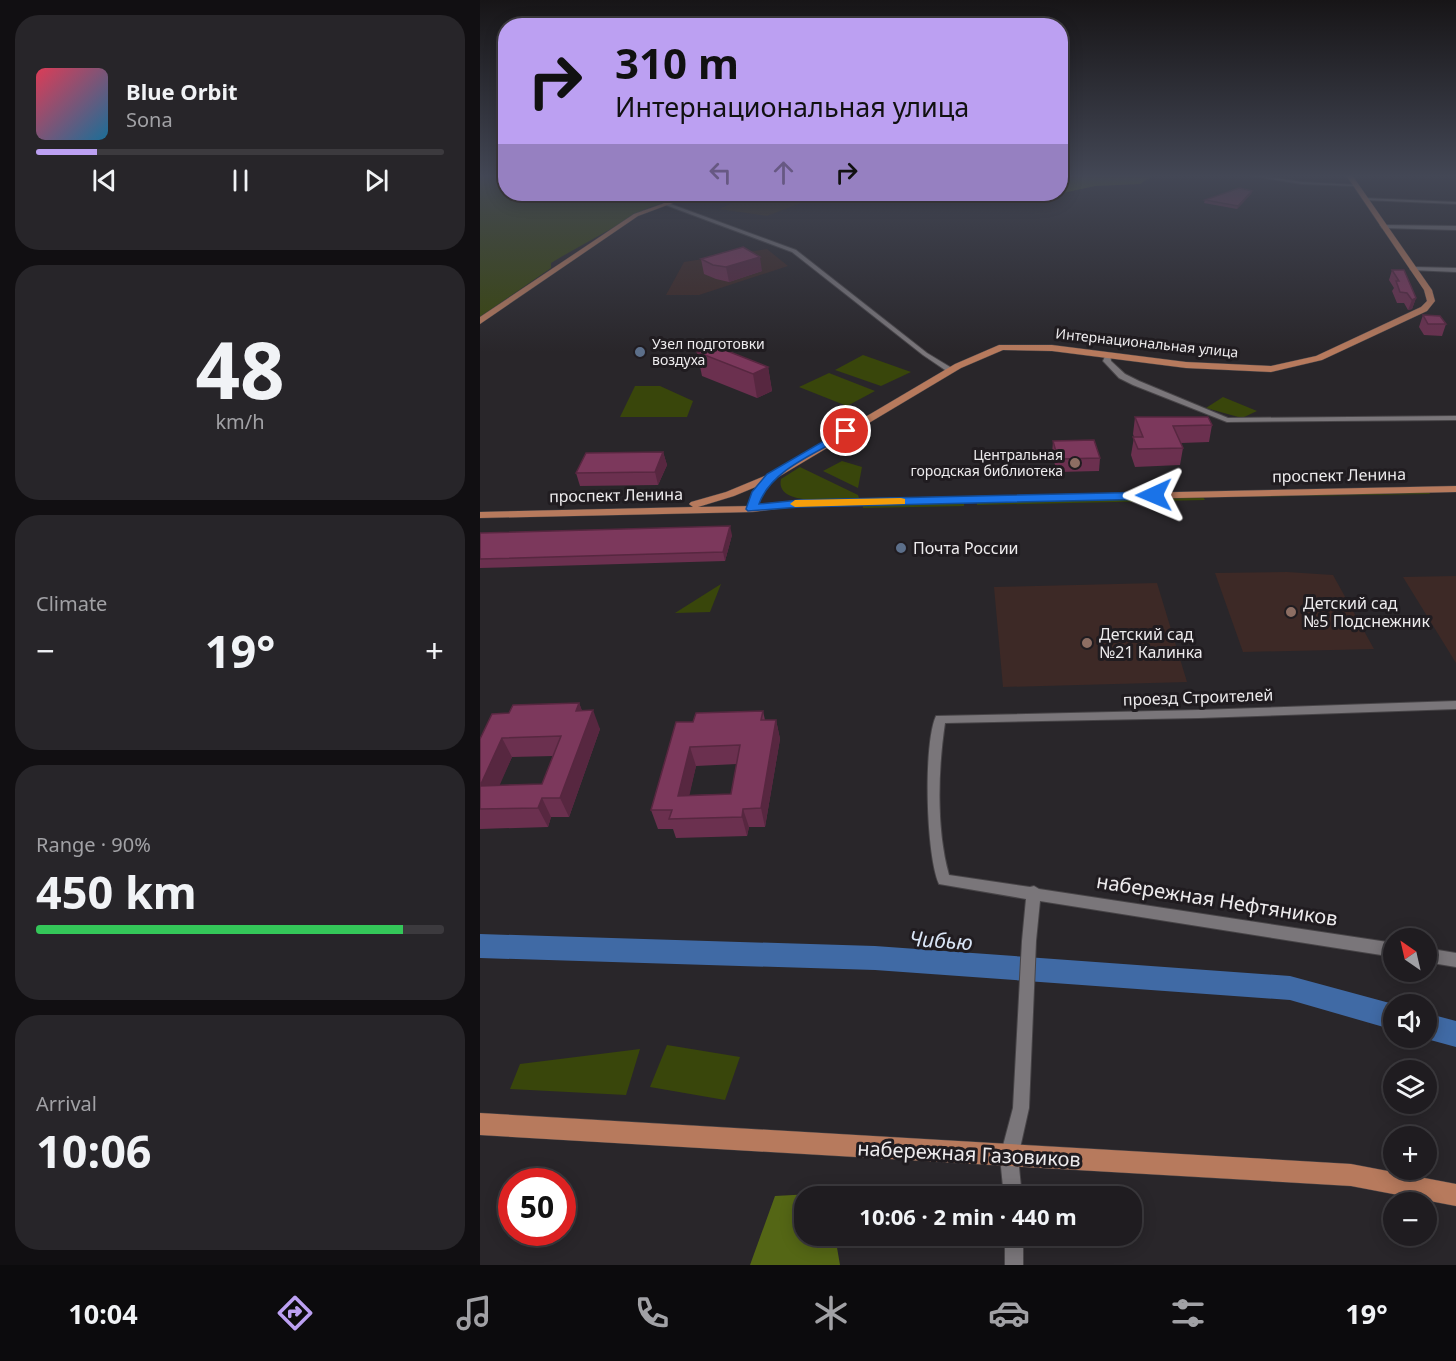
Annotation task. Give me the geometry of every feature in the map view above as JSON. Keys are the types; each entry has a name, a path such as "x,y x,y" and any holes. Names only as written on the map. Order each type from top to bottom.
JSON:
{"main road":[{"path":"480,321 608,234"},
{"name":"Интернациональная улица","path":"669,511 730,494 771,477 951,370 1002,347 1033,346 1186,365 1251,370 1292,366 1319,358 1424,309 1431,301 1428,290 1388,234"},
{"name":"Интернациональная улица","path":"752,509 758,492 771,477"},
{"name":"проспект Ленина","path":"480,514 752,509 798,513 1456,489"},
{"name":"проспект Ленина","path":"1225,498 1456,498"},
{"name":"набережная Газовиков","path":"480,1124 1009,1157 1351,1175 1456,1195"}],"street":[{"path":"749,234 794,251 925,354 951,370"},
{"path":"1413,269 1456,270"},
{"path":"1108,355 1107,360 1122,376 1227,420 1456,418"},
{"name":"проезд Строителей","path":"936,780 940,719 1199,714 1456,705"},
{"name":"набережная Нефтяников","path":"936,780 938,864 944,880 1034,892 1383,948"},
{"path":"1012,1186 1009,1157 1021,1108 1029,941 1034,892"},
{"path":"1437,957 1456,960"},
{"path":"1014,1246 1014,1265"}],"shaded area":[{"path":"767,249 788,266 699,295 666,295 684,262"},
{"name":"Детский сад №5 Подснежник","path":"1287,572 1333,575 1374,649 1243,652 1215,573"},
{"path":"1456,576 1456,663 1403,577"},
{"name":"Детский сад №21 Калинка","path":"1157,583 1187,682 1003,687 994,587"}],"green space":[{"path":"480,234 602,234 551,263 551,268 480,317"},
{"path":"863,355 911,372 881,386 835,370"},
{"path":"829,373 875,391 847,406 799,387"},
{"path":"635,386 660,386 693,401 687,417 620,417"},
{"path":"1223,397 1257,411 1242,418 1206,408"},
{"path":"842,461 862,467 858,488 823,471"},
{"path":"800,467 858,495 859,498 811,500 788,495 782,488 781,479"},
{"path":"1429,492 1430,494 1234,497 1235,496"},
{"path":"1203,497 1205,500 977,505 977,502"},
{"path":"964,503 964,506 863,508 863,505"},
{"path":"721,584 710,612 675,613"},
{"path":"667,1045 740,1057 725,1100 650,1087"},
{"path":"640,1049 626,1095 510,1089 520,1064"},
{"path":"794,1195 794,1246 837,1246 840,1265 750,1265 775,1196"}],"building":[{"path":"743,247 760,257 726,267 713,265 701,259"},
{"path":"1392,270 1404,270 1416,298 1412,300 1407,293 1400,292 1396,281 1399,281"},
{"path":"1423,315 1440,316 1446,324 1428,324"},
{"path":"712,345 768,367 753,374 697,352"},
{"path":"1135,417 1208,417 1212,425 1173,426 1183,448 1138,449 1133,437 1143,437"},
{"path":"1094,440 1100,458 1058,459 1053,441"},
{"path":"663,452 655,472 576,473 586,453"},
{"path":"730,526 723,552 480,559 480,533"},
{"path":"579,703 576,711 593,710 560,798 542,798 538,808 480,809 480,739 492,714 509,713 513,705","holes":["561,736 542,784 480,786 502,738"]},
{"path":"763,711 761,720 776,720 761,808 743,809 742,817 669,819 672,810 651,810 676,722 693,722 696,713","holes":["740,745 731,794 678,796 690,747"]}],"waterway":[{"name":"Чибью","path":"480,946 875,958 1290,988 1383,1014"},
{"name":"Чибью","path":"1437,1029 1456,1034"}],"slow traffic":[{"path":"795,504 901,501"}],"place":[{"name":"Узел подготовки воздуха","path":"640,352"},
{"name":"Центральная городская библиотека","path":"1075,463"},
{"name":"Почта России","path":"901,548"},
{"name":"Детский сад №5 Подснежник","path":"1291,612"},
{"name":"Детский сад №21 Калинка","path":"1087,643"}],"route":[{"path":"846,431 771,477 758,492 752,509 800,503 1154,495"}]}
